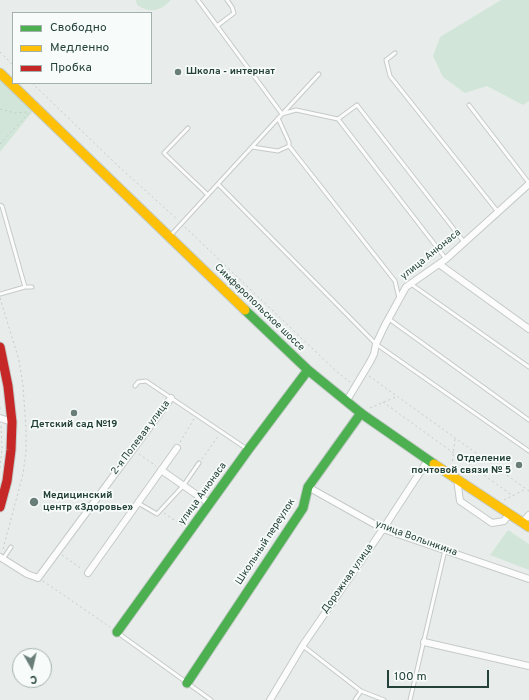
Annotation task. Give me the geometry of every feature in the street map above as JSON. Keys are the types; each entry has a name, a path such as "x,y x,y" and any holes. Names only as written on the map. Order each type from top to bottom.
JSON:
{"main road":[{"name":"Симферопольское шоссе","path":"0,73 308,370 346,402 363,412 428,460 526,525"},
{"path":"0,347 8,386 12,422 11,450 3,481 0,507"},
{"name":"улица Анюнаса","path":"117,632 248,450 308,370"},
{"name":"Школьный переулок","path":"186,683 303,508 308,487 363,412"}],"street":[{"name":"улица Анюнаса","path":"346,402 374,354 376,344 406,287 446,259 529,184"},
{"path":"439,264 529,330"},
{"name":"2-я Полевая улица","path":"38,578 58,553 132,449 171,398"},
{"path":"0,418 12,422"},
{"path":"88,573 176,448"},
{"name":"Дорожная улица","path":"270,700 303,645 383,529 428,460"},
{"path":"161,470 210,504"},
{"path":"457,479 460,501 492,523 504,521 509,514"},
{"name":"улица Волынкина","path":"308,487 383,529 529,579"},
{"path":"526,525 529,515"},
{"path":"1,558 27,574 38,578"},
{"path":"424,642 529,666"}],"lane":[{"path":"198,0 282,114"},
{"path":"218,26 234,13 227,0"},
{"path":"395,53 386,60 390,76 498,212"},
{"path":"169,237 319,74"},
{"path":"338,119 357,105 464,242"},
{"path":"469,105 529,184"},
{"path":"282,114 296,110 338,119 446,259"},
{"path":"278,118 289,142 289,146 396,281 400,299"},
{"path":"188,128 164,153 208,195"},
{"path":"252,146 278,151 289,146"},
{"path":"218,184 376,344 529,451"},
{"path":"0,205 2,206 25,287"},
{"path":"411,284 529,367"},
{"path":"0,294 25,287 32,287"},
{"path":"389,319 529,420"},
{"path":"135,386 138,382 146,381 248,450"},
{"path":"137,503 157,514 183,485 199,463"},
{"path":"1,558 11,547"},
{"path":"410,700 445,550"},
{"path":"117,632 211,700"},
{"path":"303,645 361,691 384,700"},
{"path":"355,700 361,691"}],"path":[{"path":"0,52 12,64"},
{"path":"33,84 116,164 182,223 336,371 356,386"},
{"path":"0,109 15,113 30,111 0,144"},
{"path":"364,372 529,491"},
{"path":"363,412 397,396"},
{"path":"383,402 513,496"},
{"path":"0,407 2,448 0,468"},
{"path":"176,448 197,415"},
{"path":"199,463 222,432"},
{"path":"452,469 455,438"},
{"path":"132,449 161,470"},
{"path":"502,501 526,489"},
{"path":"161,510 190,530"},
{"path":"58,553 88,573"},
{"path":"38,578 117,632"}],"green space":[{"path":"136,0 171,0 163,7 156,10 149,10 137,5"},
{"path":"501,0 529,0 529,101 523,105 487,86 465,93 443,77 433,56 440,37"},
{"path":"0,79 33,111 0,152"},
{"path":"508,530 529,544 529,570 490,555"}],"traffic: fast":[{"path":"245,310 308,370 362,414 434,464"},
{"path":"117,632 248,450 308,370"},
{"path":"187,683 303,508 308,487 361,413"}],"traffic: slow":[{"path":"0,73 245,310"},
{"path":"434,464 529,527"}],"traffic: jam":[{"path":"0,347 8,386 12,422 11,450 7,481 0,507"}],"place":[{"name":"Школа - интернат","path":"178,72"},
{"name":"Детский сад №19","path":"74,413"},
{"name":"Отделение почтовой связи № 5","path":"519,465"},
{"name":"Медицинский центр «Здоровье»","path":"34,502"}]}
